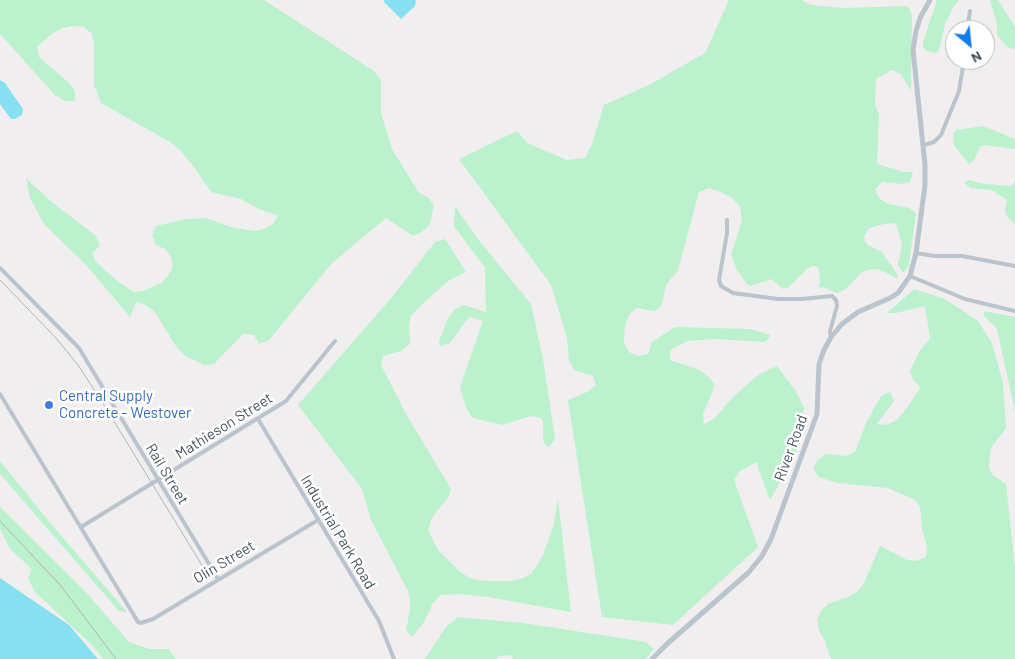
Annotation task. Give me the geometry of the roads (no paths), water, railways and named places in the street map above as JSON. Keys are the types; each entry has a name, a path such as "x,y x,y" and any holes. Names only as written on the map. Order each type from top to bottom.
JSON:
{"street":[{"name":"River Road","path":"652,659 750,572 762,556 771,539 814,421 818,402 819,364 824,350 831,337 851,317 898,293 910,276 916,253 925,184 924,145 913,50 920,18 930,0"},
{"path":"969,20 970,11"},
{"path":"924,145 934,142 941,135 959,91 962,70"},
{"path":"727,220 719,280 721,286 733,293 778,299 832,296 836,300 837,306 830,331 831,337"},
{"path":"916,253 935,256 962,256 1015,266"},
{"name":"Rail Street","path":"0,268 79,348 218,579"},
{"path":"910,276 952,295 1015,311"},
{"name":"Mathieson Street","path":"81,527 286,400 336,341"},
{"path":"0,394 81,527"},
{"name":"Industrial Park Road","path":"258,419 379,621 394,659"},
{"name":"Olin Street","path":"81,527 133,615 141,623 153,619 318,520"}],"water":[{"path":"384,0 416,1 415,6 401,19"},
{"path":"0,80 5,83 23,109 22,115 15,119 11,119 0,104"},
{"path":"0,578 69,625 98,659 0,659"}],"railway":[{"path":"0,280 56,338 78,365 203,567"},
{"path":"0,521 61,586 116,659"}],"place":[{"name":"Central Supply Concrete - Westover","path":"49,405"}]}
